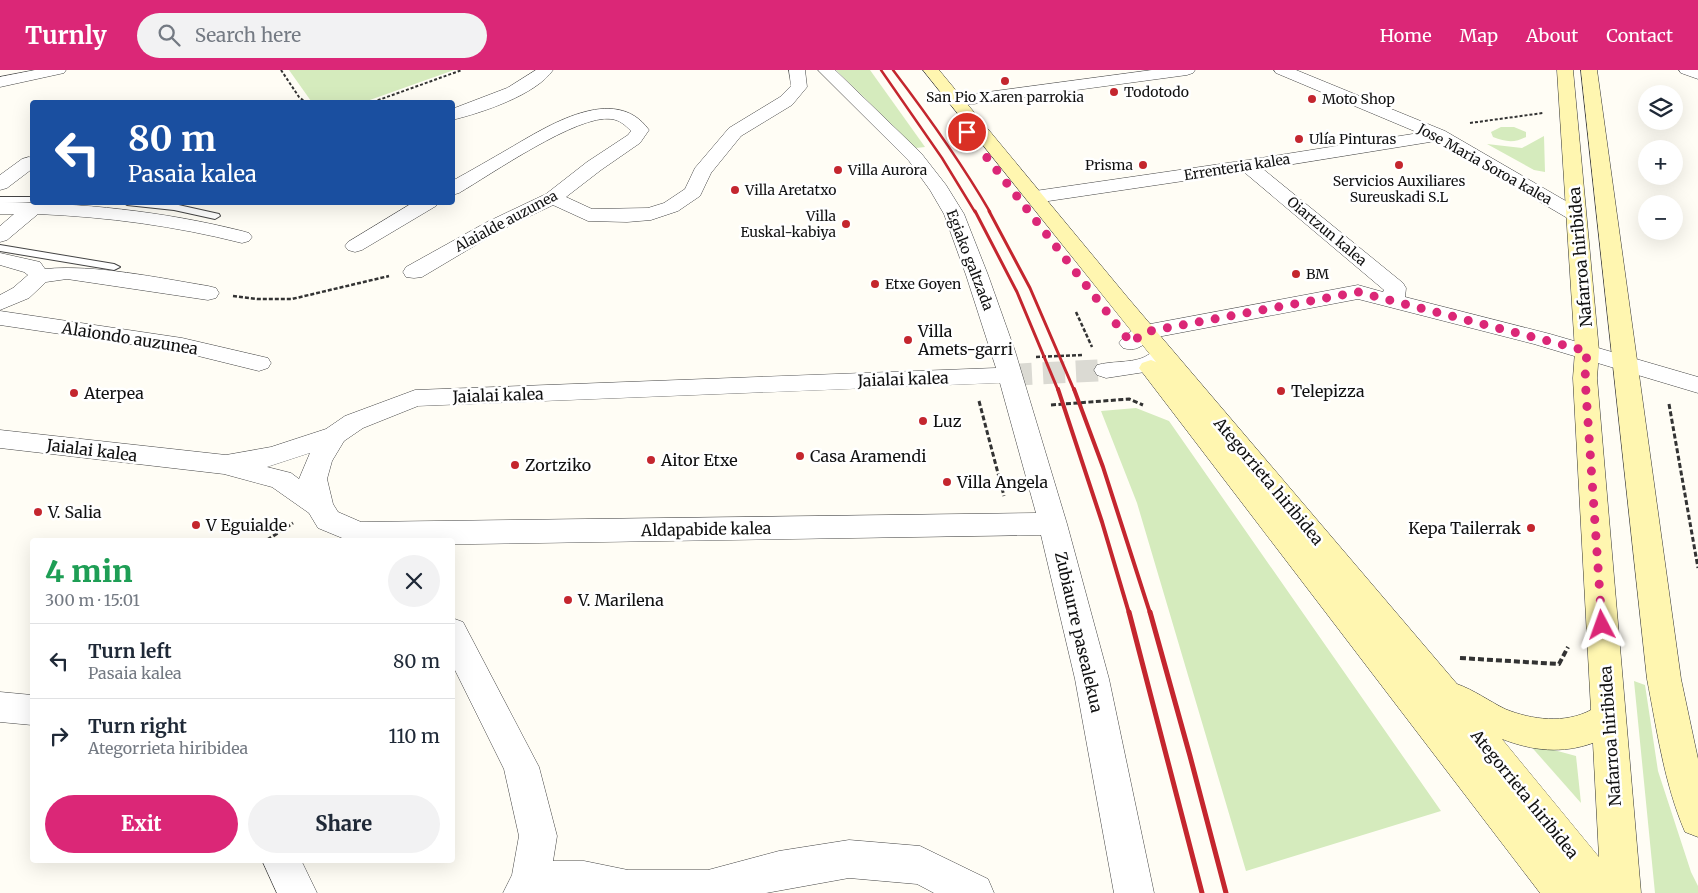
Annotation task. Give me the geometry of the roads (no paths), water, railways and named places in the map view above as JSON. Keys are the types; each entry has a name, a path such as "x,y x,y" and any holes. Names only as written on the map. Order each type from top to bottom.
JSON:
{"main road":[{"name":"Ategorrieta hiribidea","path":"917,70 1147,348 1423,667 1604,893"},
{"name":"Ategorrieta hiribidea","path":"931,70 1035,197 1147,348 1565,893"},
{"name":"Nafarroa hiribidea","path":"1565,70 1587,351 1585,378 1621,893"},
{"name":"Nafarroa hiribidea","path":"1589,70 1664,679 1682,767 1698,819"},
{"path":"1423,667 1458,700 1481,714 1505,725 1530,732 1555,736 1577,734 1595,728 1608,718"}],"street":[{"path":"0,82 58,70"},
{"path":"455,114 524,86 536,79 545,70"},
{"path":"553,198 588,215 627,216 651,214 671,208 693,192 702,172 735,132 786,100 799,87 797,70"},
{"name":"Egiako galtzada","path":"826,70 915,157 939,189 954,214 964,240 992,316 1010,375"},
{"path":"958,101 1187,70"},
{"name":"Jose Maria Soroa kalea","path":"1282,70 1439,135 1576,215"},
{"path":"1688,70 1698,74"},
{"name":"Alaialde auzunea","path":"414,272 494,226 553,198 594,166 634,139 640,130 632,119 611,114 594,114 571,120 455,187"},
{"name":"Errenteria kalea","path":"1035,197 1248,166 1439,135"},
{"path":"0,163 30,163"},
{"path":"0,184 30,164"},
{"name":"Oiartzun kalea","path":"1248,166 1395,288 1393,301"},
{"path":"0,208 30,204"},
{"path":"0,236 32,205"},
{"path":"42,205 151,217 242,237"},
{"path":"355,246 424,205"},
{"path":"0,259 32,267 40,276"},
{"path":"0,303 21,293 40,276 67,273 208,293"},
{"path":"1106,370 1147,348 1358,292 1587,351 1698,385"},
{"name":"Alaiondo auzunea","path":"0,318 182,345 259,362"},
{"name":"Jaialai kalea","path":"0,439 226,465 274,456 335,435 354,422 415,398 1010,375"},
{"name":"Zubiaurre pasealekua","path":"1010,375 1053,524 1092,679 1134,893"},
{"path":"319,506 313,479 319,461 335,435"},
{"name":"Aldapabide kalea","path":"226,465 281,480 319,506 328,520 363,536 1053,524"},
{"path":"455,637 521,767 538,836 527,887 584,880 628,890 708,890 779,870 848,859 920,865 974,893"},
{"path":"0,707 30,710"},
{"path":"282,863 297,893"}],"lane":[{"path":"0,200 30,204"},
{"path":"155,205 215,216"},
{"path":"0,248 114,267"}],"tunnel":[{"path":"1010,375 1106,370"}],"railway":[{"path":"881,70 942,158 975,212"},
{"path":"893,70 968,175 990,212"},
{"path":"975,211 1017,292 1058,390"},
{"path":"989,211 1030,288 1074,390"},
{"path":"1058,389 1102,522 1129,613"},
{"path":"1074,389 1103,467 1150,613"},
{"path":"1129,612 1202,893"},
{"path":"1150,612 1226,893"}],"place":[{"name":"San Pio X.aren parrokia","path":"1005,81"},
{"name":"Todotodo","path":"1114,92"},
{"name":"Moto Shop","path":"1312,99"},
{"name":"Ulía Pinturas","path":"1299,139"},
{"name":"Prisma","path":"1143,165"},
{"name":"Servicios Auxiliares Sureuskadi S.L","path":"1399,165"},
{"name":"Villa Aurora","path":"838,170"},
{"name":"Villa Aretatxo","path":"735,190"},
{"name":"Villa Euskal-kabiya","path":"846,224"},
{"name":"BM","path":"1296,274"},
{"name":"Etxe Goyen","path":"875,284"},
{"name":"Villa Amets-garri","path":"908,340"},
{"name":"Telepizza","path":"1281,391"},
{"name":"Aterpea","path":"74,393"},
{"name":"Luz","path":"923,421"},
{"name":"Casa Aramendi","path":"800,456"},
{"name":"Aitor Etxe","path":"651,460"},
{"name":"Zortziko","path":"515,465"},
{"name":"Villa Angela","path":"947,482"},
{"name":"V. Salia","path":"38,512"},
{"name":"V Eguialde","path":"196,525"},
{"name":"Kepa Tailerrak","path":"1531,528"},
{"name":"V. Marilena","path":"568,600"}]}
